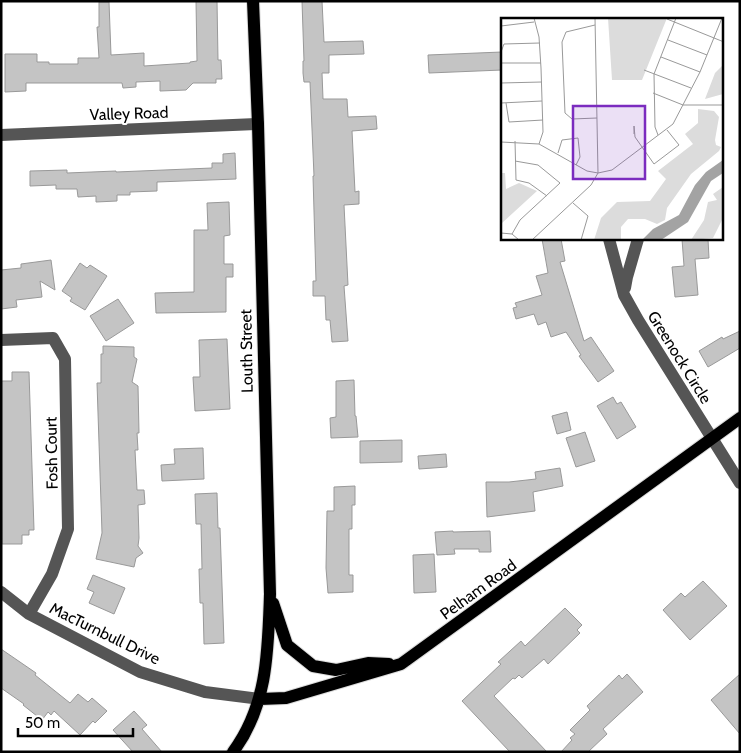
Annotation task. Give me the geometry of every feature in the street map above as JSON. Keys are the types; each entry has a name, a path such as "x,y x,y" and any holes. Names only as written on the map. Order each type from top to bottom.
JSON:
{"main road":[{"name":"Louth Street","path":"253,1 270,594 267,661 260,699"},
{"name":"Pelham Road","path":"260,699 286,698 401,664 740,418"},
{"path":"270,594 287,645 313,666 336,670 368,663 401,664"},
{"path":"233,752 240,742 260,699"}],"street":[{"name":"Valley Road","path":"1,135 258,124"},
{"name":"Greenock Circle","path":"609,240 624,293 638,320 740,483"},
{"path":"624,293 626,277 638,240"},
{"name":"Fosh Court","path":"1,340 53,338 65,359 68,529 52,574 29,614"},
{"name":"MacTurnbull Drive","path":"1,592 29,614 140,672 204,692 260,699"}],"building":[{"path":"196,1 217,1 218,60 221,60 222,79 216,79 216,83 193,83 186,90 160,91 160,81 136,82 136,87 123,88 122,83 26,83 26,91 5,92 5,54 37,54 37,62 49,62 49,64 78,64 78,58 99,58 97,27 99,27 99,2 109,2 111,55 144,53 144,66 197,61"},
{"path":"302,1 322,1 324,42 363,41 364,54 329,55 329,73 322,73 323,99 347,99 348,117 376,116 377,129 352,131 355,192 359,191 359,204 344,205 348,285 344,286 348,341 332,342 330,320 326,320 325,296 313,296 313,281 316,281 314,176 310,82 304,82 303,73"},
{"path":"501,52 501,70 429,73 428,55"},
{"path":"235,153 236,179 157,182 157,191 130,192 130,195 117,195 117,201 96,202 96,196 78,197 77,189 56,189 56,185 30,186 30,171 67,170 67,173 212,168 212,163 223,163 223,154"},
{"path":"229,202 230,235 224,236 224,264 233,264 233,277 226,277 226,312 156,313 155,293 194,292 194,230 208,230 207,203"},
{"path":"542,240 561,240 565,261 560,262 584,341 591,337 614,371 598,382 579,356 581,355 566,332 551,337 546,322 538,325 534,314 516,319 513,308 517,307 515,303 542,295 536,276 548,273"},
{"path":"682,240 708,240 709,258 695,259 698,295 675,297 672,267 684,266"},
{"path":"51,260 55,290 40,281 42,297 16,300 17,307 1,309 1,270 21,268 21,264"},
{"path":"80,263 87,268 90,265 107,276 85,310 70,301 72,298 62,291"},
{"path":"118,299 134,323 106,341 90,316"},
{"path":"740,331 740,348 708,367 699,351 722,337 723,339"},
{"path":"227,339 230,409 195,411 193,377 200,377 199,340"},
{"path":"103,346 134,347 134,357 137,359 132,382 138,386 139,433 137,433 138,450 135,450 137,490 144,490 145,504 138,505 138,546 143,553 136,558 134,567 96,559 102,533 97,383 101,383 101,354 103,354"},
{"path":"12,372 29,372 34,530 29,530 29,535 22,535 22,544 2,544 1,381 12,381"},
{"path":"354,380 355,416 358,437 331,438 330,418 336,417 336,381"},
{"path":"613,397 617,404 621,402 636,427 617,439 597,406"},
{"path":"567,412 571,430 557,434 552,416"},
{"path":"585,432 595,461 576,467 566,438"},
{"path":"402,440 402,462 360,463 360,441"},
{"path":"203,448 204,479 162,481 161,465 175,464 174,449"},
{"path":"446,454 447,467 419,469 418,456"},
{"path":"560,468 563,486 533,492 535,511 487,517 486,482 536,479 535,472"},
{"path":"355,486 355,505 352,505 352,529 349,529 349,575 353,575 353,592 328,593 326,568 327,511 334,511 334,487"},
{"path":"217,493 224,643 204,644 203,603 200,603 199,569 202,569 201,524 196,524 195,494"},
{"path":"490,531 491,552 479,552 479,549 454,549 455,554 437,555 435,532"},
{"path":"434,554 436,592 414,593 413,555"},
{"path":"93,575 125,588 114,614 89,603 94,592 87,589"},
{"path":"703,581 727,606 690,640 663,610 681,593 685,597"},
{"path":"565,608 582,625 577,630 580,633 548,664 544,659 522,678 519,675 515,679 513,678 494,696 547,752 510,752 462,701 501,664 498,662 521,641 525,646"},
{"path":"1,649 36,673 35,675 70,703 78,694 88,702 92,698 107,711 95,723 93,721 80,735 54,711 51,715 48,712 42,720 24,704 1,688"},
{"path":"627,674 643,692 603,729 607,734 588,752 561,752 575,734 570,730 590,710 587,706 619,675 622,679"},
{"path":"740,674 740,734 711,700"},
{"path":"134,711 147,725 142,729 162,752 133,752 113,730"}]}
